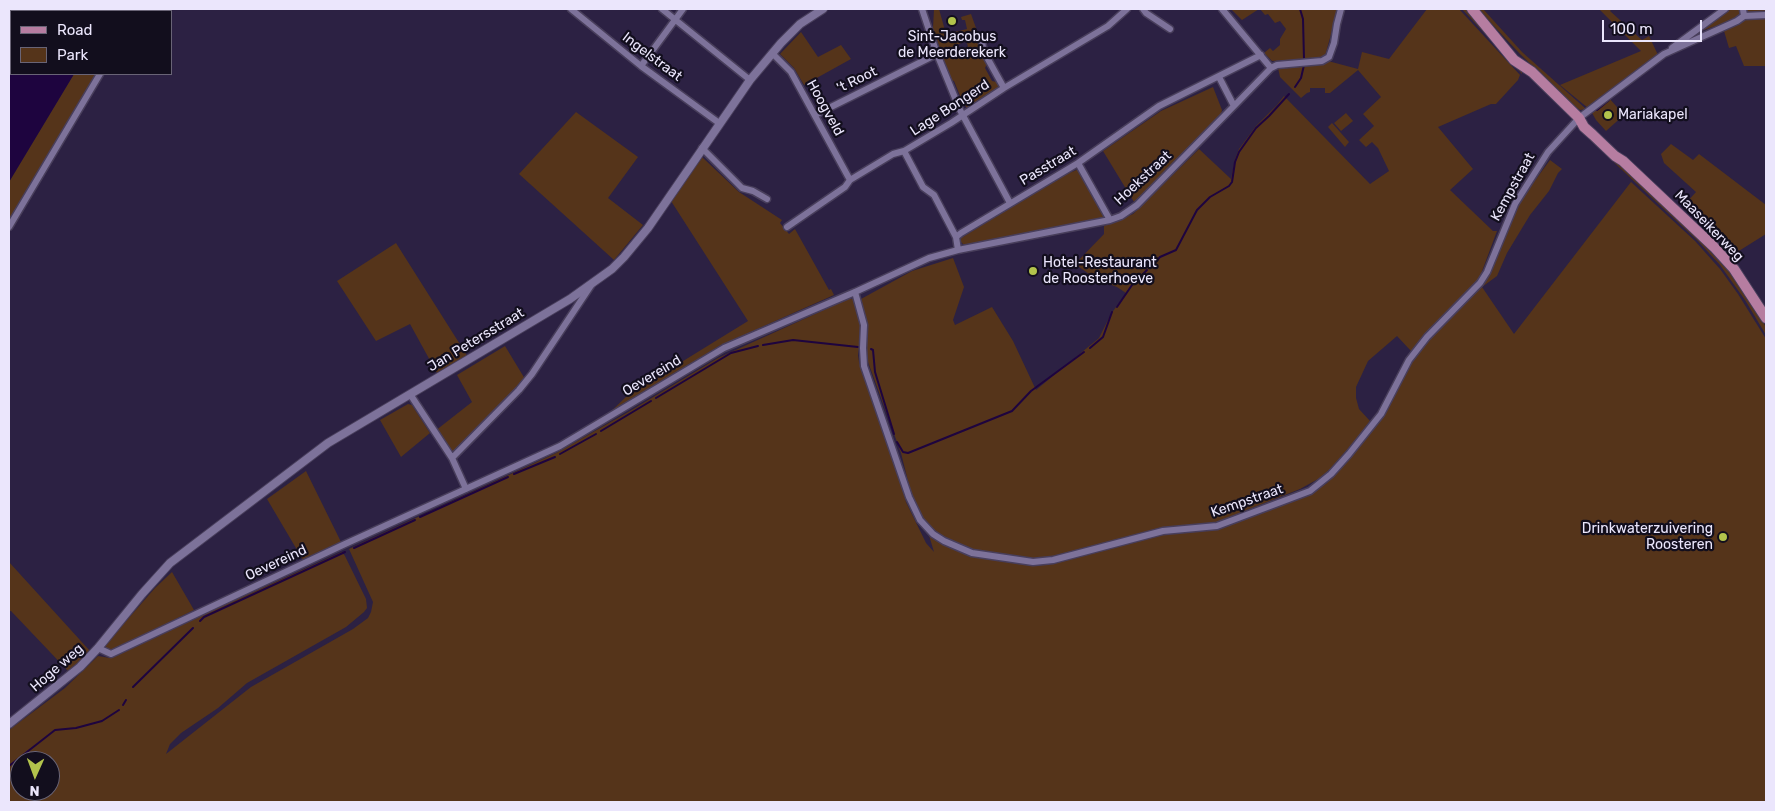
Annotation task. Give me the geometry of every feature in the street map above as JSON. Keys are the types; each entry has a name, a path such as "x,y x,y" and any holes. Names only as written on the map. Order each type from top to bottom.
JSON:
{"main road":[{"name":"Maaseikerweg","path":"1472,9 1494,34 1527,63 1532,72 1579,118 1588,131 1705,237 1725,258 1766,318"}],"street":[{"name":"Ingelstraat","path":"571,9 641,66 719,123"},
{"path":"662,9 750,80"},
{"path":"641,66 683,9"},
{"name":"Jan Petersstraat","path":"98,648 136,600 170,563 328,443 570,299 624,258 750,80 772,53 800,24 823,9"},
{"path":"922,9 937,54 962,114 1010,203"},
{"name":"Lage Bongerd","path":"787,227 845,187 850,180 892,154 904,151 951,123 1004,88 1108,26 1127,9"},
{"path":"1143,9 1170,29"},
{"path":"1222,9 1271,68 1277,65 1322,61 1329,57 1341,9"},
{"path":"1667,52 1725,9"},
{"path":"1744,9 1744,16"},
{"path":"1667,52 1737,21 1744,16 1766,15"},
{"path":"982,42 984,52 1004,88"},
{"name":"Kempstraat","path":"855,292 864,325 862,348 864,366 909,497 920,520 933,534 972,554 1033,562 1053,560 1163,531 1217,526 1310,491 1331,474 1381,414 1408,360 1427,337 1480,283 1487,272 1509,215 1548,152 1579,118 1667,52"},
{"name":"Hoogveld","path":"772,53 791,72 850,180"},
{"name":"'t Root","path":"815,115 937,54"},
{"name":"Passtraat","path":"956,237 1078,163 1159,106 1261,55"},
{"name":"Hoekstraat","path":"958,250 1110,220 1121,216 1137,205 1271,68"},
{"path":"9,228 99,75"},
{"path":"1218,77 1234,106"},
{"path":"702,148 742,188 753,191 766,199"},
{"path":"855,292 929,258 958,250 956,237 934,195 923,187 904,151"},
{"path":"1078,163 1110,220"},
{"path":"452,458 519,390 532,374 593,283"},
{"name":"Oevereind","path":"98,648 111,654 560,446 724,348 855,292"},
{"path":"410,394 452,458 466,489"},
{"name":"Hoge weg","path":"9,724 60,684 98,648"}],"green space":[{"path":"9,9 29,9 10,10 9,43"},
{"path":"934,9 939,9 946,34 967,29 965,20 962,20 961,17 971,14 987,64 985,68 992,81 997,82 1000,87 967,108 954,81 950,80 942,54 944,53 946,56 963,50 968,46 966,41 941,52 933,28"},
{"path":"1231,9 1259,9 1242,20"},
{"path":"1260,9 1338,9 1325,56 1322,58 1272,61 1264,53 1270,48 1273,51 1280,45 1280,39 1286,29 1280,21 1275,23 1268,14 1265,15"},
{"path":"1427,9 1459,9 1520,75 1518,80 1496,104 1491,104 1438,127 1473,169 1450,190 1493,231 1497,231 1481,274 1482,286 1488,277 1508,222 1528,190 1550,160 1562,169 1549,191 1530,215 1507,253 1497,276 1482,287 1514,334 1631,182 1695,241 1720,269 1766,339 1766,802 9,802 9,730 65,688 98,656 110,658 120,654 342,552 345,556 366,599 367,608 364,612 346,627 247,683 218,708 181,733 170,744 166,754 251,687 353,629 368,618 373,602 349,549 556,453 718,358 848,299 854,299 860,321 859,362 899,476 906,502 926,543 934,552 928,532 952,548 981,558 1035,566 1051,564 1154,536 1220,528 1311,493 1327,483 1344,465 1388,409 1406,372 1411,351 1397,336 1368,361 1356,387 1359,409 1370,421 1330,469 1320,478 1300,489 1212,524 1166,528 1056,557 1033,561 972,551 948,541 924,522 911,493 901,453 868,362 866,352 868,328 861,299 912,271 953,258 964,287 953,320 955,325 992,307 1013,341 1036,390 1099,338 1111,314 1126,293 1117,287 1096,279 1075,264 1104,234 1104,226 1133,214 1199,149 1231,179 1239,149 1256,126 1284,96 1370,184 1389,171 1378,148 1372,142 1366,147 1359,140 1374,126 1363,114 1381,97 1358,70 1330,93 1325,93 1325,88 1310,88 1310,92 1301,98 1280,77 1278,68 1323,64 1328,61 1358,69 1362,52 1389,59"},
{"path":"1462,9 1467,9 1522,71 1522,74"},
{"path":"1478,9 1483,9 1522,52 1586,109 1580,110 1574,106 1520,54"},
{"path":"1599,9 1612,9 1610,11 1642,40 1649,36 1658,55 1588,108 1560,85 1641,51"},
{"path":"1732,9 1766,9 1766,66 1744,66 1736,46 1729,48 1722,24 1701,31 1718,16"},
{"path":"801,32 818,57 841,45 851,59 804,85 794,68 780,54"},
{"path":"73,75 96,75 9,221 9,182"},
{"path":"1213,87 1222,110 1221,115 1134,202 1103,151 1161,111"},
{"path":"1609,98 1624,115 1606,131 1591,111"},
{"path":"576,112 638,157 608,198 643,225 614,260 519,174"},
{"path":"1346,113 1353,121 1341,131 1334,123"},
{"path":"1332,123 1349,142 1345,147 1328,127"},
{"path":"1592,139 1688,227 1731,273 1766,327 1766,335 1745,300 1720,265 1698,241 1590,140"},
{"path":"1671,144 1693,160 1699,154 1766,205 1766,234 1734,254 1719,236 1685,204 1696,192 1664,163 1661,154"},
{"path":"702,157 739,192 782,220 780,223 789,234 795,229 829,290 831,289 834,295 719,346 605,417 628,395 748,321 671,201"},
{"path":"1079,169 1104,214 1103,218 967,245 960,241 961,238 1064,175"},
{"path":"396,243 468,357 438,375 410,324 376,341 337,281"},
{"path":"505,346 525,379 451,456 435,431 472,402 457,375"},
{"path":"408,404 412,405 430,433 401,457 380,420"},
{"path":"306,471 341,542 303,560 267,499"},
{"path":"9,562 90,651 69,672 9,611"},
{"path":"172,572 194,610 113,650 105,648 106,644 155,588"}],"shaded area":[{"path":"29,9 112,9 112,10"},
{"path":"10,41 10,75 73,75 9,182"}],"waterway":[{"path":"1300,9 1303,19 1304,59"},
{"path":"1295,87 1301,78 1304,65"},
{"path":"1152,266 1160,257 1176,250 1197,210 1210,197 1229,186 1232,182 1235,162 1239,152 1256,128 1289,94"},
{"path":"1597,110 1609,100"},
{"path":"1117,307 1132,285 1147,270"},
{"path":"1090,348 1103,337 1112,312"},
{"path":"763,345 793,340 858,347"},
{"path":"656,398 731,353 758,346"},
{"path":"871,349 873,350 875,372 894,434"},
{"path":"897,442 903,452 908,453 1012,411 1031,391 1084,352"},
{"path":"601,431 651,401"},
{"path":"560,454 596,434"},
{"path":"514,474 555,457"},
{"path":"420,517 508,477"},
{"path":"354,548 415,520"},
{"path":"200,621 204,617 345,552"},
{"path":"133,687 193,628"},
{"path":"123,705 126,700"},
{"path":"9,766 55,730 76,728 102,721 119,710"}],"place":[{"name":"Sint-Jacobus de Meerderekerk","path":"952,21"},
{"name":"Mariakapel","path":"1608,115"},
{"name":"Hotel-Restaurant de Roosterhoeve","path":"1033,271"},
{"name":"Drinkwaterzuivering Roosteren","path":"1723,537"}]}
